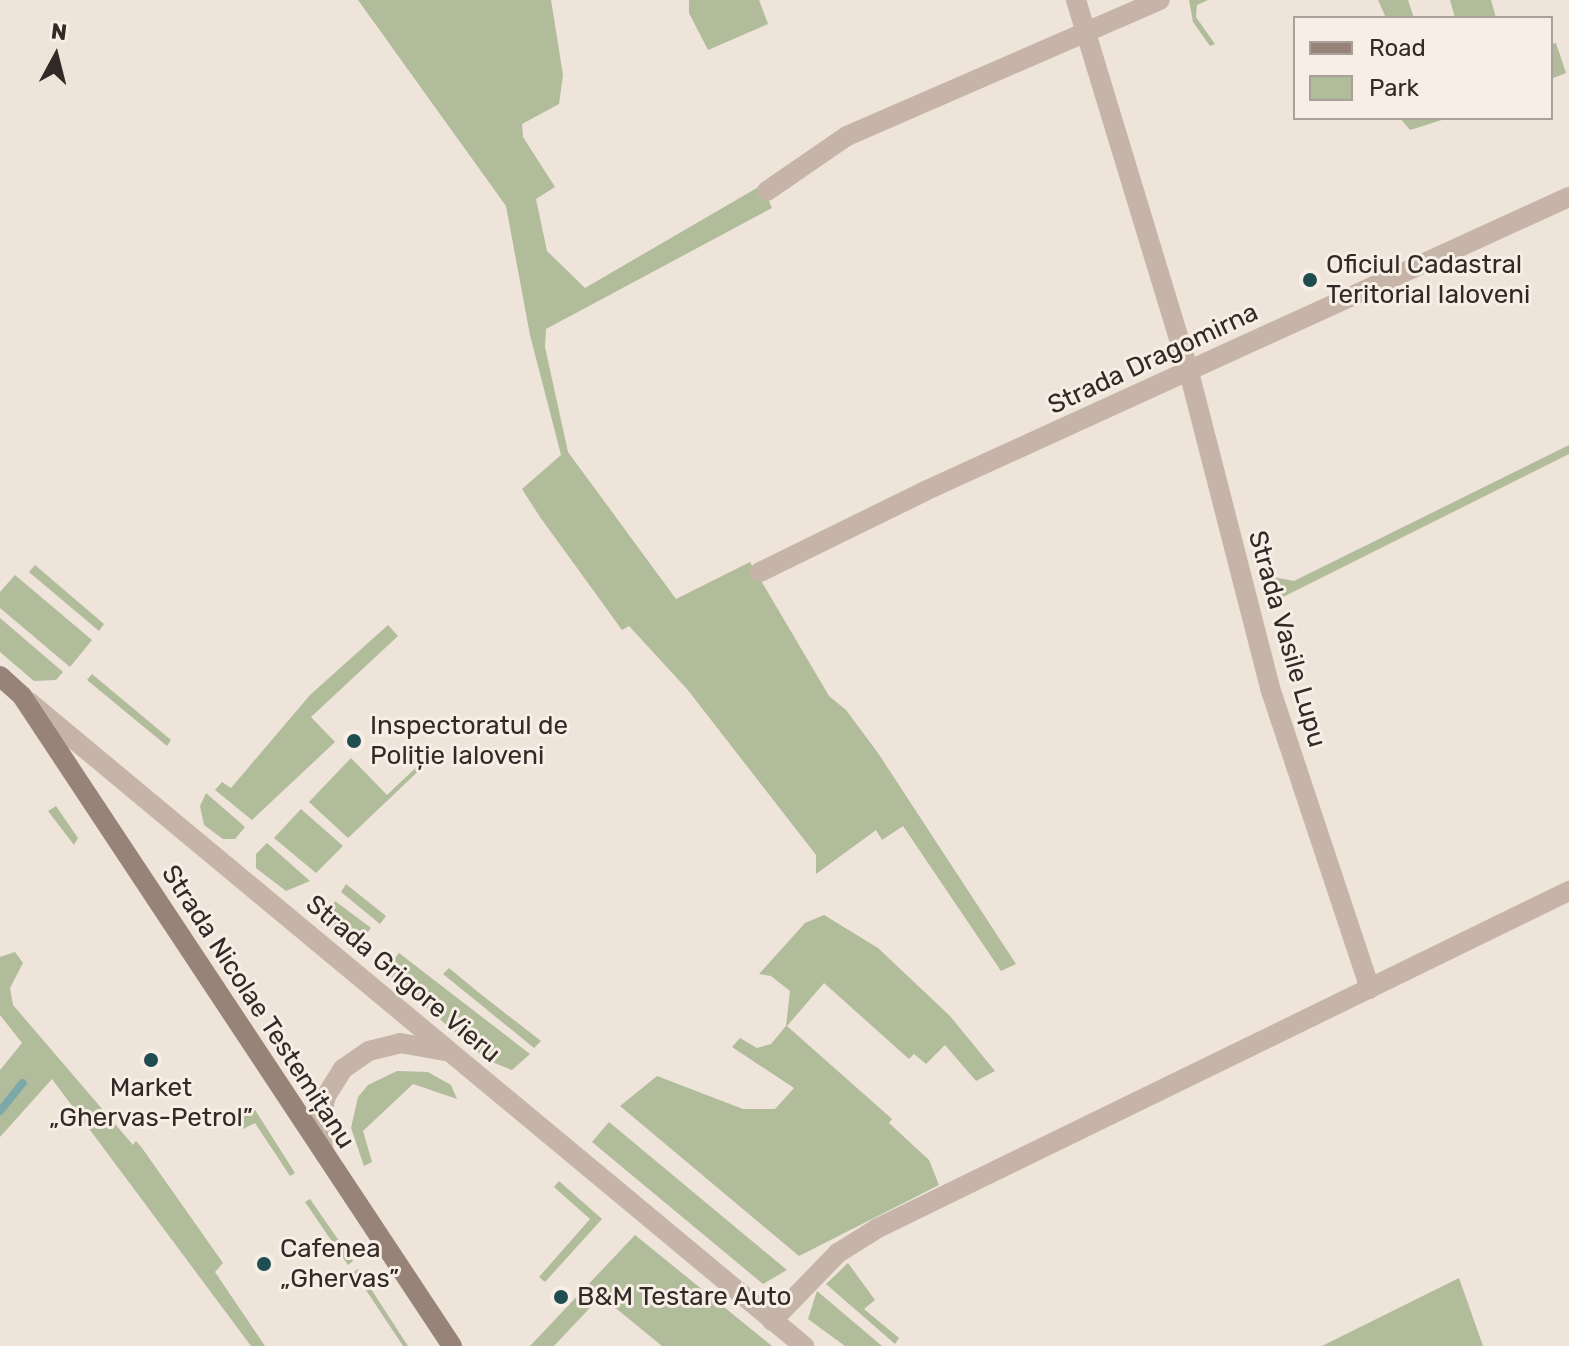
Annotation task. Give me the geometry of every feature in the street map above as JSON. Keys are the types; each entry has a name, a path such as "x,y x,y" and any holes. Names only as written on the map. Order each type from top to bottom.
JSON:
{"main road":[{"name":"Strada Grigore Vieru","path":"0,676 22,696"},
{"name":"Strada Nicolae Testemițanu","path":"22,696 324,1157 452,1346"}],"street":[{"name":"Strada Vasile Lupu","path":"1076,0 1189,372 1270,688 1370,989"},
{"path":"767,191 847,136 1160,0"},
{"name":"Strada Dragomirna","path":"760,572 1569,197"},
{"name":"Strada Grigore Vieru","path":"22,696 804,1346"},
{"path":"772,1321 838,1253 1569,891"},
{"path":"324,1157 319,1126 326,1096 343,1069 369,1051 400,1043 448,1052"}],"green space":[{"path":"358,0 551,0 563,75 559,104 522,124 523,137 555,187 536,199 547,251 585,288 762,185 772,208 546,329 545,347 568,452 676,599 750,562 829,696 846,710 878,753 1016,964 1001,971 903,826 882,840 876,830 816,874 816,855 687,689 629,626 622,630 540,517 522,489 561,455 530,335 506,206"},
{"path":"689,0 759,0 768,24 708,50 689,13"},
{"path":"1189,0 1208,0 1197,5 1196,17 1215,44 1210,46 1193,22"},
{"path":"1378,0 1408,0 1413,16 1385,16"},
{"path":"1450,0 1491,0 1495,16 1454,16"},
{"path":"1556,43 1566,73 1553,78 1553,44"},
{"path":"1402,120 1442,120 1410,130"},
{"path":"1569,445 1569,454 1281,598 1275,585 1261,590 1267,576 1294,581"},
{"path":"35,565 104,624 99,631 29,572"},
{"path":"15,575 92,640 70,667 0,608 0,592"},
{"path":"0,618 63,672 56,680 34,681 0,652"},
{"path":"388,625 398,636 311,717 335,742 252,820 215,790 222,782 231,788 310,695"},
{"path":"92,674 171,740 167,746 87,680"},
{"path":"351,758 387,795 426,758 429,761 348,838 309,802"},
{"path":"206,793 245,827 235,839 223,839 204,825 200,806"},
{"path":"56,806 78,838 74,845 48,811"},
{"path":"301,809 343,846 316,873 274,838"},
{"path":"267,843 310,881 286,891 256,868 256,854"},
{"path":"346,884 386,916 380,924 341,892"},
{"path":"335,901 371,928 355,949 325,923"},
{"path":"824,915 878,948 950,1016 995,1071 976,1081 945,1045 926,1064 914,1054 909,1059 824,983 787,1026 892,1119 889,1123 929,1160 939,1185 799,1256 620,1106 657,1076 743,1109 775,1109 794,1088 732,1047 740,1038 757,1048 771,1044 786,1026 790,991 771,976 759,974 805,923"},
{"path":"15,952 23,963 10,988 13,1005 133,1145 136,1141 142,1148 223,1263 215,1272 265,1346 251,1346 52,1079 0,1137 0,1070 22,1043 0,1015 0,957"},
{"path":"399,953 530,1054 512,1070 487,1060 384,971"},
{"path":"449,968 541,1041 534,1048 443,974"},
{"path":"397,1071 428,1072 451,1085 457,1099 413,1084 363,1131 372,1162 364,1166 351,1128 358,1097 368,1085"},
{"path":"252,1105 295,1173 290,1176 255,1123 243,1129 234,1117"},
{"path":"609,1122 787,1270 763,1284 592,1142"},
{"path":"559,1181 602,1219 545,1282 539,1277 590,1219 554,1187"},
{"path":"310,1199 353,1261 348,1265 305,1202"},
{"path":"635,1235 772,1346 662,1346 601,1296 554,1346 530,1346"},
{"path":"848,1263 875,1300 864,1309 899,1338 895,1344 826,1284"},
{"path":"358,1269 408,1346 403,1346 354,1272"},
{"path":"1459,1278 1483,1346 1322,1346"},
{"path":"817,1291 882,1346 845,1346 808,1319"}],"waterway":[{"path":"0,1111 23,1083"}],"place":[{"name":"Oficiul Cadastral Teritorial Ialoveni","path":"1310,280"},
{"name":"Inspectoratul de Poliție Ialoveni","path":"354,741"},
{"name":"Market „Ghervas-Petrol”","path":"151,1060"},
{"name":"Cafenea „Ghervas”","path":"264,1264"},
{"name":"B&M Testare Auto","path":"561,1297"}]}
